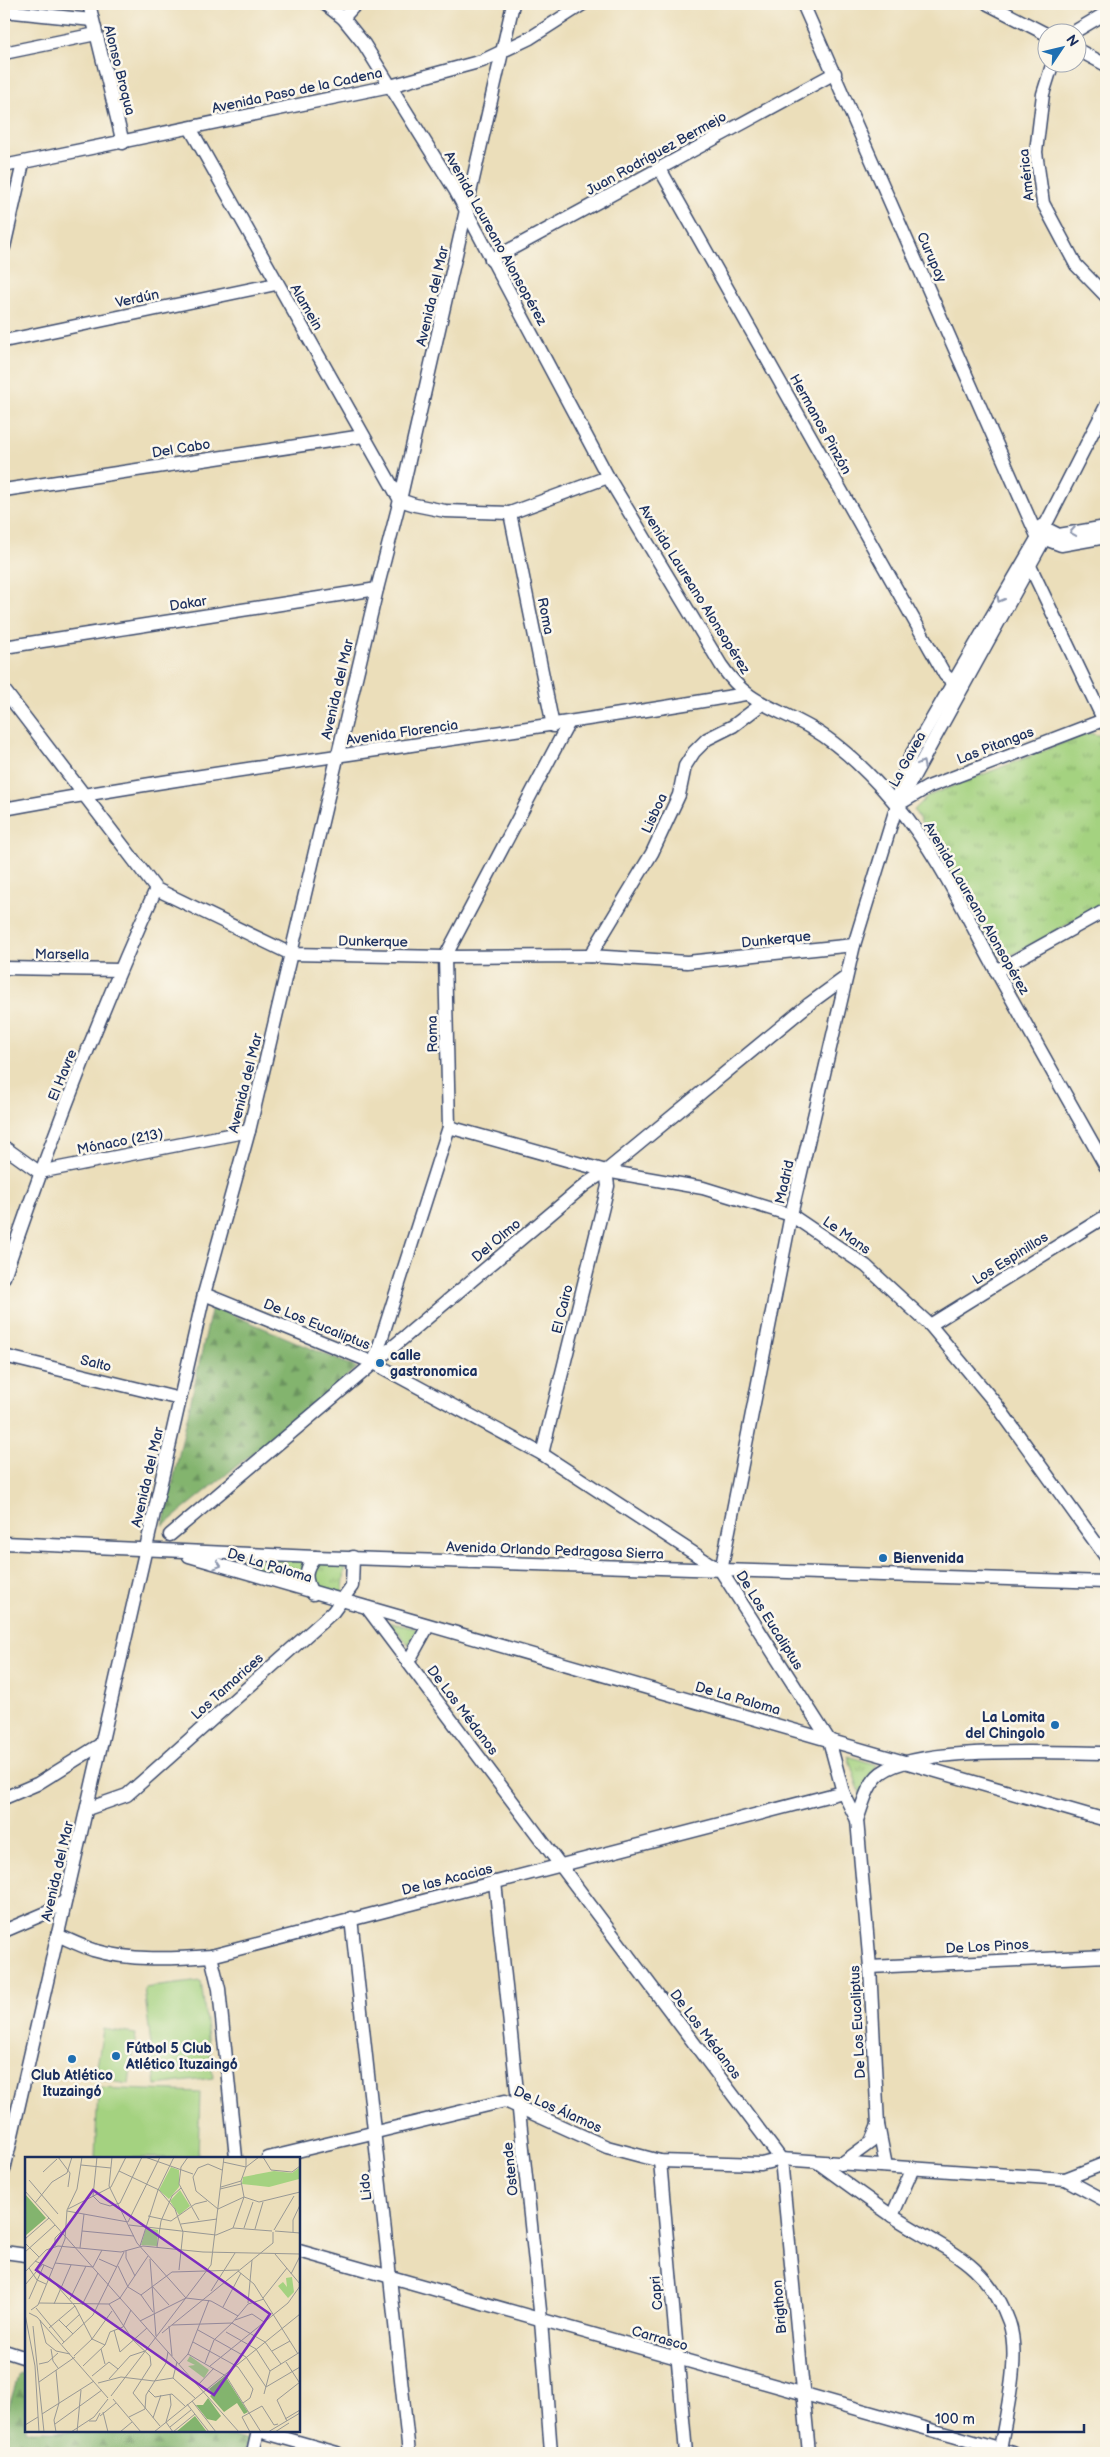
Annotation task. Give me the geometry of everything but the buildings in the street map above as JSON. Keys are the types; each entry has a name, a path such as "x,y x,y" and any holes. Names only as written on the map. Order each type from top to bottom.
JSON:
{"street":[{"name":"Alonso Broqua","path":"89,4 123,143"},
{"name":"Avenida Laureano Alonsopérez","path":"326,4 343,18 364,44 466,212 608,477 732,682 745,694 800,722 835,743 864,769 920,835 1106,1167"},
{"path":"343,18 356,4"},
{"name":"Avenida del Mar","path":"4,2170 204,1294 249,1131 336,757 400,500 513,4"},
{"name":"Avenida Paso de la Cadena","path":"4,166 123,143 390,86 482,61 502,54 583,4"},
{"name":"Curupay","path":"803,4 1042,530"},
{"path":"988,4 1038,30"},
{"path":"4,11 92,20"},
{"path":"1088,24 1106,13"},
{"path":"4,53 96,34"},
{"path":"1088,55 1106,65"},
{"name":"América","path":"1050,72 1043,94 1036,152 1043,203 1076,265 1106,296"},
{"name":"Juan Rodríguez Bermejo","path":"491,260 835,73"},
{"name":"Alamein","path":"190,128 276,284 400,500"},
{"path":"4,247 23,163"},
{"name":"Hermanos Pinzón","path":"660,169 941,666 958,684"},
{"name":"Verdún","path":"4,341 276,284"},
{"name":"La Gavea","path":"897,806 917,774 958,684 1026,564 1106,406"},
{"name":"Del Cabo","path":"4,490 363,436"},
{"path":"400,500 445,510 510,513 608,477"},
{"name":"Roma","path":"510,513 553,726"},
{"path":"1042,530 1059,535 1106,527"},
{"path":"1042,530 1061,545 1106,538"},
{"path":"1026,564 1105,721"},
{"name":"Dakar","path":"4,647 377,589"},
{"name":"Dunkerque","path":"4,690 156,889 291,954 445,957 590,956 687,962 854,945"},
{"name":"Avenida Florencia","path":"4,809 84,794 568,724 745,694"},
{"name":"Lisboa","path":"590,956 652,853 679,795 685,766 694,752 707,739 732,726 762,704"},
{"name":"Las Pitangas","path":"897,806 928,787 1105,721"},
{"name":"Roma","path":"374,1363 449,1127 445,957 568,724"},
{"name":"Madrid","path":"721,1571 791,1215 854,945 897,806"},
{"name":"El Havre","path":"4,1276 39,1172 120,970 156,889"},
{"path":"996,971 1106,910"},
{"name":"Marsella","path":"4,968 120,970"},
{"name":"Del Olmo","path":"170,1535 586,1184 606,1171 810,1004 846,977"},
{"name":"Le Mans","path":"449,1127 606,1171 703,1188 791,1215 866,1266 930,1325 996,1404 1106,1557"},
{"name":"Mónaco (213)","path":"39,1172 249,1131"},
{"path":"4,1147 39,1172"},
{"name":"El Cairo","path":"542,1454 608,1186 606,1171"},
{"name":"Los Espinillos","path":"930,1325 1106,1216"},
{"name":"De Los Eucaliptus","path":"204,1294 374,1363 542,1454 721,1571 829,1740 843,1792 857,1820 870,1967 878,2125 886,2166"},
{"name":"Salto","path":"4,1356 180,1399"},
{"name":"Avenida Orlando Pedragosa Sierra","path":"4,1543 721,1571 1106,1582"},
{"name":"De La Paloma","path":"171,1551 313,1594 1106,1820"},
{"path":"313,1594 306,1579 306,1571 315,1556"},
{"path":"353,1557 352,1586 364,1608"},
{"name":"Los Tamarices","path":"87,1809 127,1795 342,1601 352,1586"},
{"name":"De Los Médanos","path":"364,1608 408,1662 781,2159"},
{"name":"De Los Médanos","path":"408,1662 428,1626"},
{"path":"4,1798 37,1784 101,1744"},
{"path":"857,1820 868,1789 880,1774 903,1761 997,1752 1106,1753"},
{"name":"De las Acacias","path":"57,1935 94,1950 130,1956 170,1959 211,1956 350,1918 843,1792"},
{"name":"Ostende","path":"495,1882 541,2320 551,2453"},
{"path":"4,1931 46,1913 65,1901"},
{"name":"Lido","path":"350,1918 409,2453"},
{"path":"211,1956 218,1988 236,2157"},
{"name":"De Los Pinos","path":"870,1967 1106,1956"},
{"name":"De Los Álamos","path":"272,2157 505,2101 607,2148 660,2161 761,2164 781,2159"},
{"path":"841,2164 871,2142 878,2125"},
{"path":"781,2159 1065,2179 1106,2201"},
{"name":"Brigthon","path":"781,2159 809,2453"},
{"name":"Capri","path":"660,2161 686,2453"},
{"path":"817,2162 892,2216 965,2259 990,2286 1009,2323 1013,2358 1007,2452"},
{"path":"1065,2179 1106,2162"},
{"path":"892,2216 913,2168"},
{"name":"Carrasco","path":"300,2251 1007,2452"},
{"path":"4,2252 25,2255"},
{"path":"4,2351 25,2358"},
{"path":"253,2453 259,2432"},
{"path":"263,2432 337,2453"}],"green space":[{"path":"1089,733 1102,736 1106,740 1106,903 1010,956 1000,956 993,949 914,810 928,796"},
{"path":"212,1306 357,1368 163,1526"},
{"path":"211,1558 346,1562 342,1597"},
{"path":"389,1622 417,1629 409,1645"},
{"path":"848,1756 877,1765 860,1794"},
{"path":"201,1981 213,2078 156,2085 144,1988"},
{"name":"Fútbol 5 Club Atlético Ituzaingó","path":"103,2029 136,2034 129,2084 95,2079"},
{"path":"98,2088 200,2092 198,2157 95,2157"},
{"path":"19,2373 25,2375 25,2432 217,2432 248,2441 243,2453 4,2453 4,2423"}],"place":[{"name":"calle gastronomica","path":"380,1363"},
{"name":"Bienvenida","path":"883,1558"},
{"name":"La Lomita del Chingolo","path":"1055,1725"},
{"name":"Fútbol 5 Club Atlético Ituzaingó","path":"116,2056"},
{"name":"Club Atlético Ituzaingó","path":"72,2059"}]}
